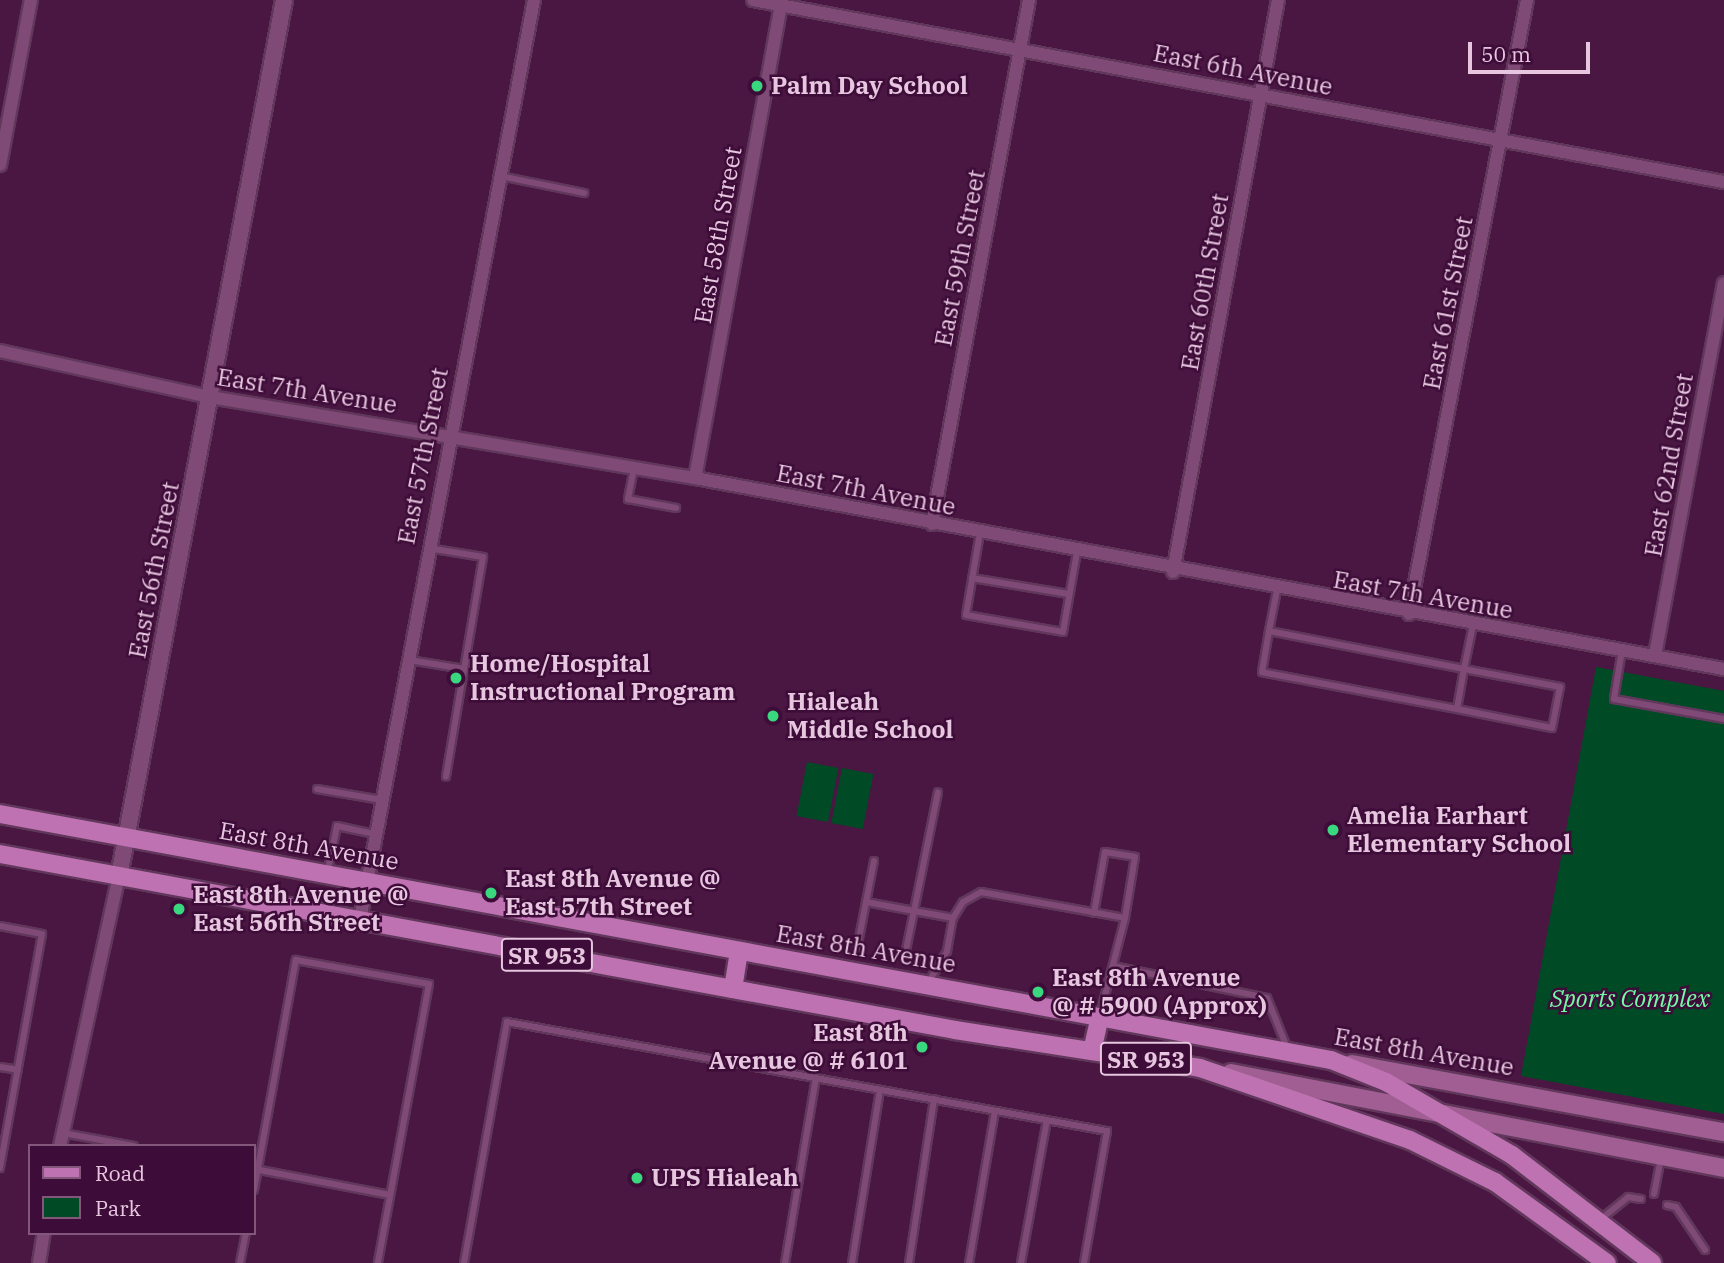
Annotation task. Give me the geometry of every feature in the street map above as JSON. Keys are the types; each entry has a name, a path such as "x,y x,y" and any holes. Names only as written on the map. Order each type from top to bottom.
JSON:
{"main road":[{"name":"East 8th Avenue","path":"0,814 1724,1132"},
{"name":"SR 953","path":"0,854 733,989 1432,1108 1724,1168"},
{"path":"733,989 739,951"},
{"path":"1092,1051 1100,1017"},
{"path":"1331,1060 1432,1108 1601,1219 1652,1263"},
{"path":"1200,1068 1410,1140 1495,1182 1606,1263"}],"street":[{"path":"0,165 32,0"},
{"name":"East 56th Street","path":"61,1139 127,838 284,0"},
{"name":"East 57th Street","path":"360,920 447,435 534,0"},
{"name":"East 6th Avenue","path":"753,0 781,2 1724,182"},
{"name":"East 59th Street","path":"932,524 1029,0"},
{"name":"East 60th Street","path":"1173,572 1278,0"},
{"name":"East 61st Street","path":"1409,614 1527,0"},
{"name":"East 58th Street","path":"695,478 781,2"},
{"name":"East 62nd Street","path":"1655,655 1724,283"},
{"name":"East 7th Avenue","path":"0,351 210,397 695,478 1173,572 1724,668"},
{"path":"39,1263 44,1235"}],"lane":[{"path":"499,176 584,193"},
{"path":"634,468 628,499 676,508"},
{"path":"980,533 966,615 1063,632 1077,552"},
{"path":"427,548 483,557 446,777"},
{"path":"972,578 1069,594"},
{"path":"1269,631 1560,687 1552,728 1262,671 1269,631 1277,590"},
{"path":"1457,709 1473,625"},
{"path":"1622,649 1614,699 1724,719"},
{"path":"407,659 464,669"},
{"path":"317,789 382,800"},
{"path":"905,955 938,792"},
{"path":"327,875 337,826 376,834"},
{"path":"1094,913 1105,852 1135,857 1125,918 1100,1017"},
{"path":"857,949 874,861"},
{"path":"927,985 947,951 953,918 963,902 981,892 1125,918"},
{"path":"866,902 953,918"},
{"path":"0,927 42,934 0,1168"},
{"path":"378,1263 429,984 296,960 256,1169 390,1195"},
{"path":"1113,966 1267,998 1289,1052"},
{"path":"464,1263 507,1022 1107,1131 1084,1263"},
{"path":"0,1067 18,1070"},
{"path":"785,1263 816,1078"},
{"path":"852,1263 880,1090"},
{"path":"909,1263 934,1099"},
{"path":"969,1263 995,1111"},
{"path":"1021,1263 1046,1120"},
{"path":"61,1139 113,1144"},
{"path":"1654,1194 1661,1155"},
{"path":"1601,1219 1628,1197 1641,1199"},
{"path":"1667,1205 1676,1207 1705,1250"},
{"path":"240,1263 246,1235"}],"green space":[{"name":"Sports Complex","path":"1596,667 1724,691 1724,1114 1521,1076"},
{"path":"807,762 838,768 828,822 797,816"},
{"path":"842,768 873,774 863,829 831,823"}],"place":[{"name":"Palm Day School","path":"757,86"},
{"name":"Home/Hospital Instructional Program","path":"456,678"},
{"name":"Hialeah Middle School","path":"773,716"},
{"name":"Amelia Earhart Elementary School","path":"1333,830"},
{"name":"East 8th Avenue @ East 57th Street","path":"491,893"},
{"name":"East 8th Avenue @ East 56th Street","path":"179,909"},
{"name":"East 8th Avenue @ # 5900 (Approx)","path":"1038,992"},
{"name":"East 8th Avenue @ # 6101","path":"922,1047"},
{"name":"UPS Hialeah","path":"637,1178"}]}
